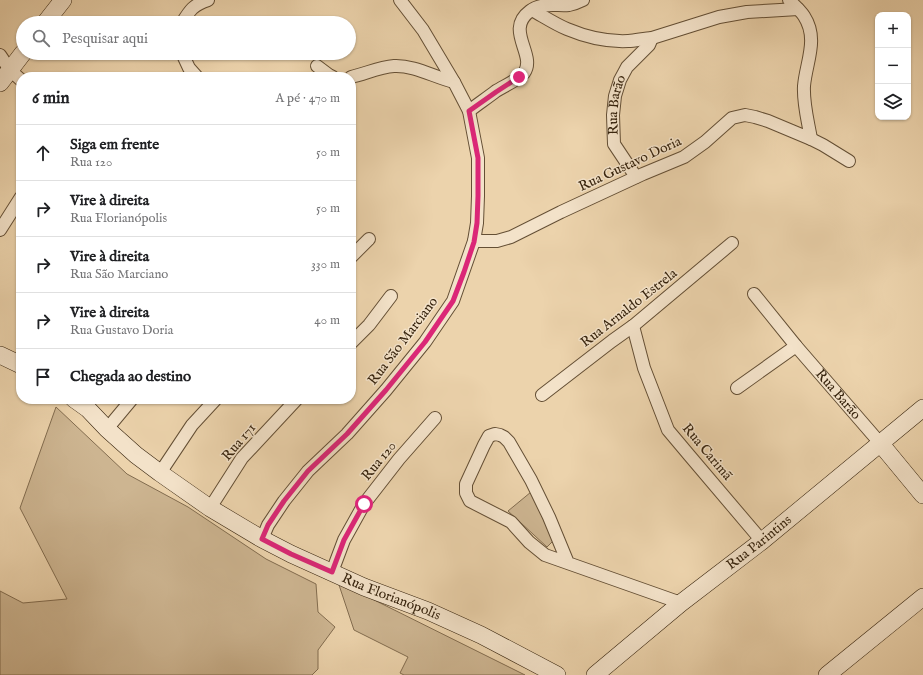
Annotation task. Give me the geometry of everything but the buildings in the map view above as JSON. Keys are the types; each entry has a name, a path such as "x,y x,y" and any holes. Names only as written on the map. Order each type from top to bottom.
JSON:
{"street":[{"path":"50,16 63,0"},
{"path":"186,16 189,10 199,3 208,0"},
{"name":"Rua São Marciano","path":"262,539 268,525 284,501 308,471 347,434 386,390 425,342 453,301 474,242 477,223 478,158 469,111 454,82 423,30 400,0"},
{"path":"469,111 524,72 527,59 520,35 520,26 524,16 540,6 550,4 569,5 583,0"},
{"path":"532,10 567,29 590,37 608,41 629,42 644,38 652,38 719,17 793,4 804,17 811,36 811,48 804,86 804,101 811,139"},
{"name":"Rua Barão","path":"636,177 614,144 613,115 615,96 620,80 627,66 650,45 652,38"},
{"path":"0,55 10,78"},
{"path":"10,78 19,60"},
{"path":"185,60 192,72"},
{"path":"317,66 324,72"},
{"path":"356,75 379,68 394,66 411,68 454,82"},
{"name":"Rua Gustavo Doria","path":"474,242 497,241 511,237 636,177 684,157 705,142 732,118 745,115 768,121 823,144 849,161"},
{"path":"0,230 16,205"},
{"path":"356,252 369,239"},
{"name":"Rua Arnaldo Estrela","path":"542,395 633,326 732,243"},
{"name":"Rua Barão","path":"754,294 796,346 923,495"},
{"path":"356,338 369,325 391,296"},
{"name":"Rua Carimã","path":"633,326 644,368 668,430 762,541"},
{"path":"737,388 796,346"},
{"path":"0,355 16,363"},
{"name":"Rua Florianópolis","path":"81,404 88,409 107,429 160,473 210,508 262,539 291,554 364,587 428,611 481,635 557,675"},
{"path":"107,429 128,404"},
{"path":"160,473 192,425 211,404"},
{"name":"Rua 171","path":"210,508 242,458 292,404"},
{"name":"Rua Parintins","path":"595,675 681,603 762,541 923,408"},
{"name":"Rua 120","path":"332,572 344,540 364,504 399,459 435,418"},
{"path":"568,563 550,517 509,442 500,435 494,434 489,436 466,484 466,493 470,501 512,522 529,542 545,555 681,603"},
{"path":"827,675 923,597"}],"shaded area":[{"path":"56,407 127,474 188,507 266,559 316,584 318,612 335,627 318,650 318,669 312,675 0,675 0,591 23,603 67,599 20,508"},
{"path":"531,492 553,541 547,547 508,511"},
{"path":"338,582 525,675 404,675 400,673 408,657 354,630"}],"route":[{"path":"364,504 344,540 332,572 291,554 262,539 268,525 284,501 308,471 347,434 386,390 425,342 453,301 474,242 477,223 478,158 469,111 519,77"}]}
